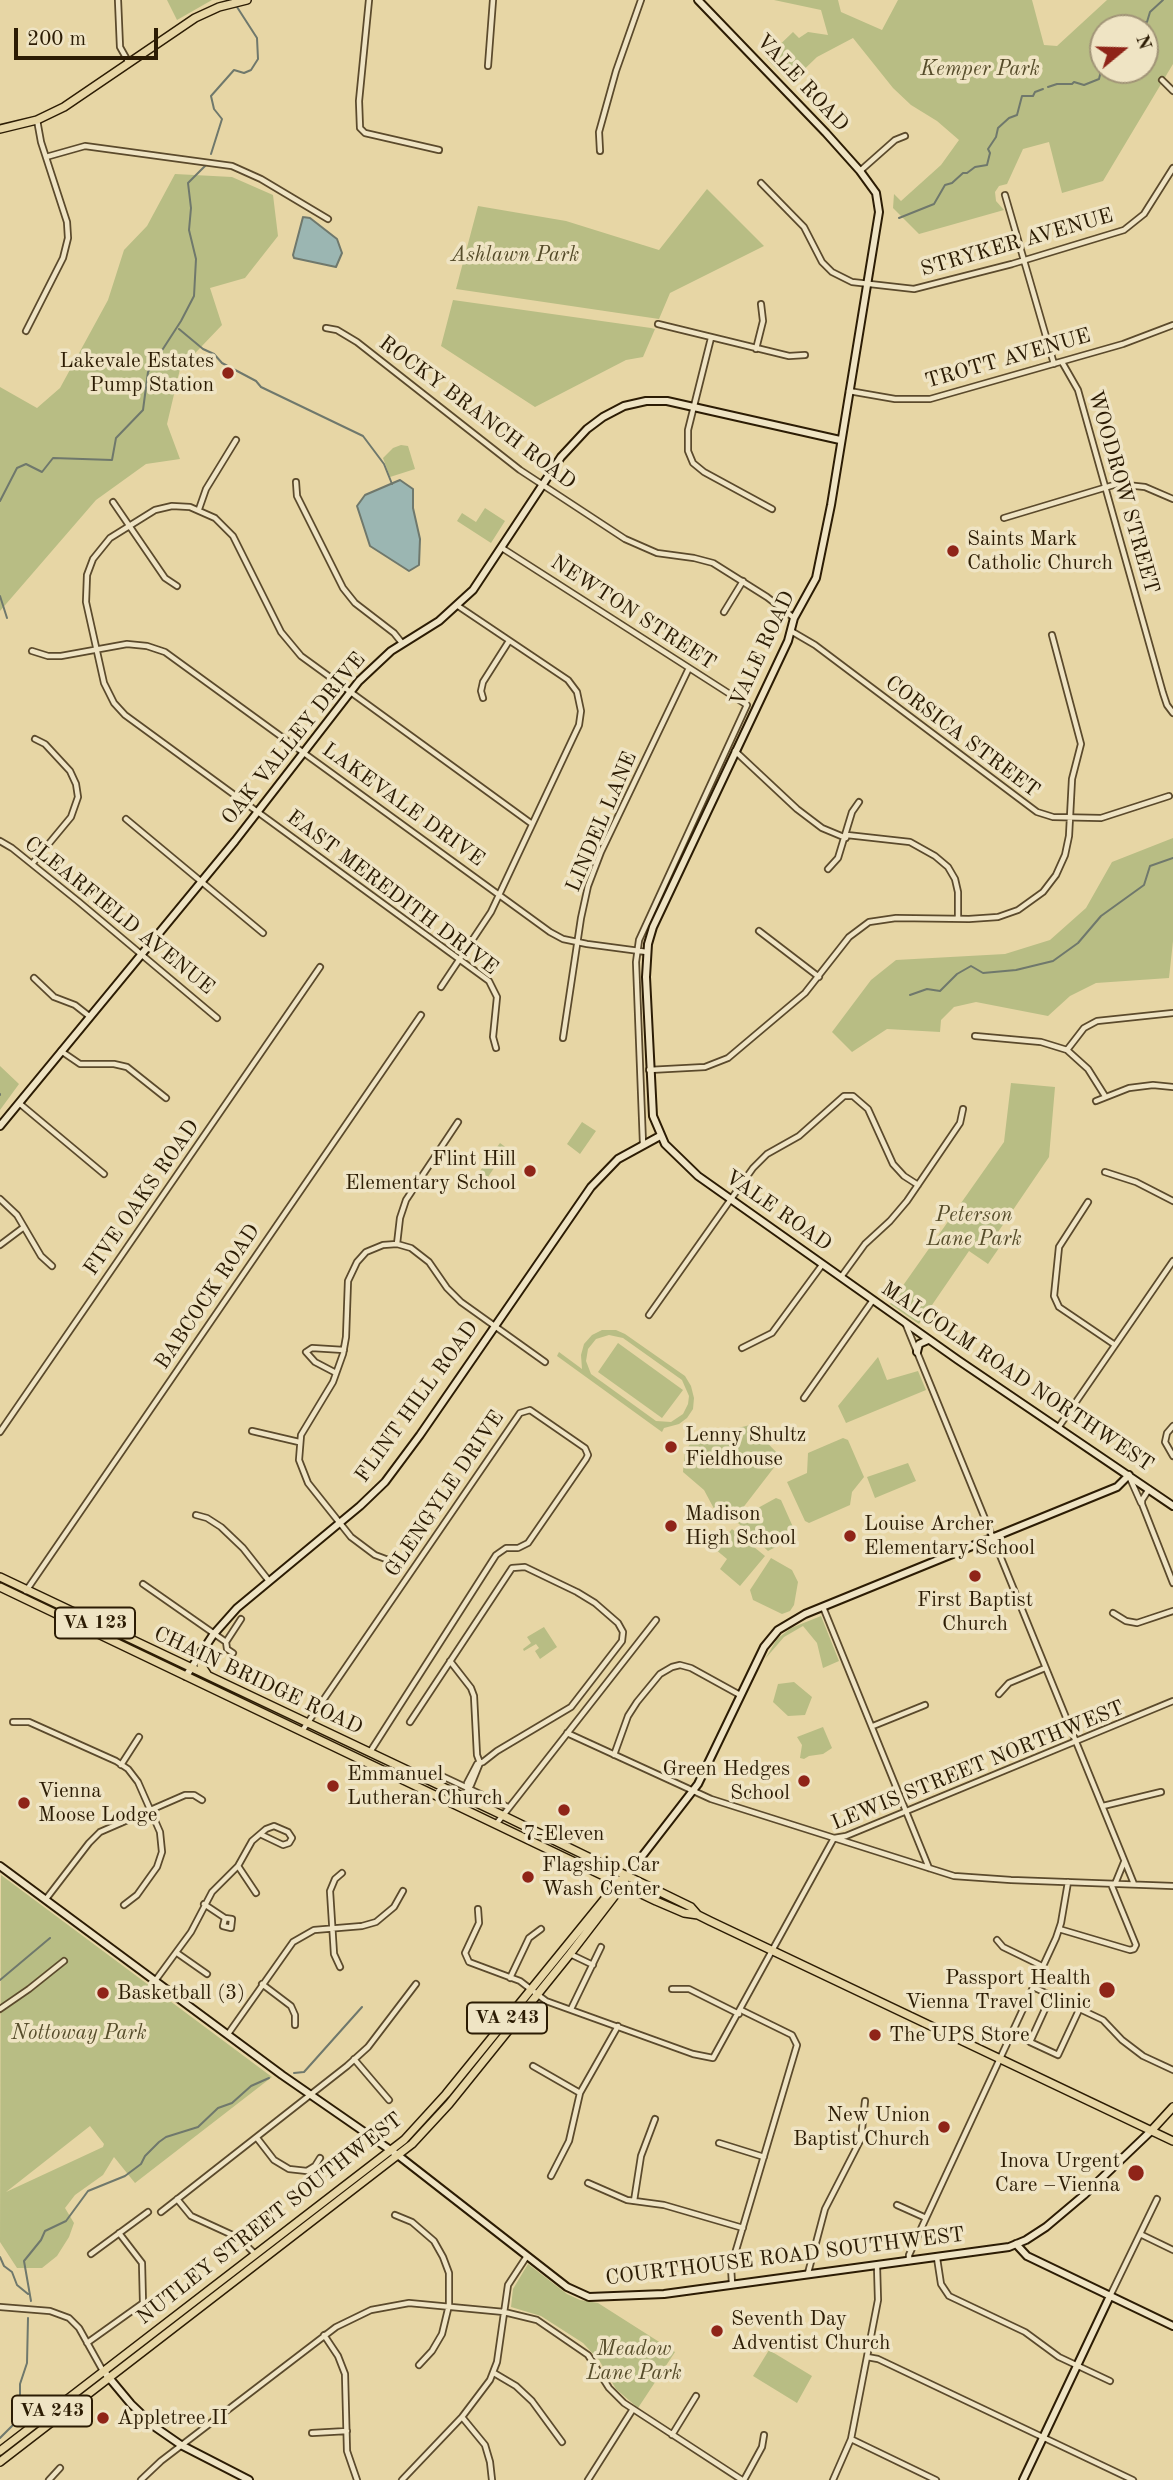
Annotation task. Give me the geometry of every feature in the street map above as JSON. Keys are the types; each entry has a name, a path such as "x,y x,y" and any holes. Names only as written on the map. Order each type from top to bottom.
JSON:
{"main road":[{"path":"0,129 37,120 79,98 194,18 219,7 247,0"},
{"name":"CHAIN BRIDGE ROAD","path":"0,1577 502,1815"},
{"name":"CHAIN BRIDGE ROAD","path":"0,1587 497,1823"},
{"path":"201,1652 201,1665 210,1677"},
{"name":"VA 123","path":"502,1815 681,1912 698,1915 1173,2141"},
{"name":"VA 123","path":"497,1823 622,1881"},
{"name":"NUTLEY STREET SOUTHWEST","path":"0,2462 106,2375 258,2258 399,2155 434,2121 537,1995 622,1881"},
{"name":"NUTLEY STREET SOUTHWEST","path":"258,2258 391,2150 429,2114 622,1881"},
{"path":"1151,2131 1173,2107"},
{"name":"NUTLEY STREET SOUTHWEST","path":"0,2451 106,2375"}],"street":[{"path":"118,0 120,47 129,63"},
{"path":"369,0 359,102 360,128 365,133 439,150"},
{"path":"488,65 493,0"},
{"path":"600,150 599,132 616,71 641,0"},
{"name":"VALE ROAD","path":"698,0 804,108 860,171 872,185 879,206 820,565 814,584 794,618 791,631 653,927 647,952 652,1107 660,1136 685,1165 841,1278"},
{"path":"1162,80 1173,91"},
{"path":"26,331 63,258 68,238 67,222 37,120"},
{"path":"860,171 895,140 905,136"},
{"path":"46,157 85,146 232,166 261,179 328,219"},
{"name":"STRYKER AVENUE","path":"761,183 804,227 826,268 838,277 904,289 926,288 1115,233 1132,225 1151,204 1173,168"},
{"path":"1005,195 1054,364"},
{"path":"756,349 763,321 761,304"},
{"path":"658,324 789,356 805,355"},
{"path":"1172,326 1173,333"},
{"name":"TROTT AVENUE","path":"849,391 895,399 930,399 1062,362 1172,326"},
{"name":"ROCKY BRANCH ROAD","path":"326,328 337,330 357,342 499,454 635,545 657,553 703,560 721,567 794,618"},
{"path":"711,338 686,439 688,451 693,463 709,475 772,509"},
{"name":"WOODROW STREET","path":"1062,362 1078,390 1163,693 1173,713"},
{"name":"OAK VALLEY DRIVE","path":"0,1126 258,812 350,693 374,666 402,643 458,606 482,579 577,438 614,411 635,403 656,400 694,406 840,440"},
{"path":"236,440 206,489 199,509 222,523 233,536 281,632 293,648 350,693 532,824"},
{"path":"296,482 297,496 343,588 355,603 394,633 402,643"},
{"path":"1004,518 1117,484 1137,485 1173,499"},
{"path":"113,502 165,578 177,586"},
{"name":"EAST MEREDITH DRIVE","path":"199,509 164,507 147,513 104,544 93,559 87,575 86,602 106,688 119,709 489,981 497,1003 493,1037 496,1048"},
{"name":"NEWTON STREET","path":"502,548 747,705"},
{"path":"724,612 743,582"},
{"path":"441,987 485,923 499,895 579,725 580,705 577,692 568,680 458,606"},
{"name":"CORSICA STREET","path":"791,631 815,645 1030,809 1045,815 1090,819 1112,816 1169,796"},
{"path":"649,1070 696,1068 720,1063 805,993 849,937 869,922 897,918 986,919 1008,914 1027,905 1043,892 1056,875 1065,855 1072,773 1081,744 1052,635"},
{"path":"483,698 483,682 509,641"},
{"name":"LAKEVALE DRIVE","path":"32,651 61,656 137,644 165,652 550,932 577,942 647,952"},
{"name":"LINDEL LANE","path":"563,1038 584,903 595,868 689,668"},
{"path":"643,1144 637,951 643,926 747,705 754,709"},
{"path":"32,864 71,817 78,797 70,771 49,747 34,739"},
{"path":"735,751 797,809 822,828 846,836 911,842 935,856 948,867 955,879 958,919"},
{"path":"828,869 836,862 852,812 859,802"},
{"path":"127,819 262,933"},
{"name":"CLEARFIELD AVENUE","path":"0,841 32,864 217,1018"},
{"path":"759,931 819,977"},
{"name":"FIVE OAKS ROAD","path":"0,1432 320,967"},
{"path":"34,978 54,997 75,1006 89,1016"},
{"path":"1067,1050 1084,1028 1097,1021 1173,1013"},
{"name":"BABCOCK ROAD","path":"22,1598 421,1015"},
{"path":"975,1036 1041,1042 1067,1050 1088,1069 1105,1096"},
{"path":"61,1051 80,1064 114,1064 127,1068 166,1098"},
{"path":"1096,1101 1141,1086 1173,1087"},
{"path":"649,1315 761,1158 799,1136 847,1095 853,1096 868,1109 893,1164 904,1176 918,1185"},
{"path":"19,1103 104,1174"},
{"path":"841,1278 860,1250 898,1213 960,1123 963,1109"},
{"path":"397,1244 400,1218 406,1200 458,1122"},
{"name":"FLINT HILL ROAD","path":"186,1676 201,1652 237,1608 340,1523 396,1469 591,1186 609,1166 660,1136"},
{"path":"1105,1172 1172,1198"},
{"path":"0,1199 12,1209 41,1255 52,1266"},
{"path":"1088,1202 1059,1247 1054,1296 1059,1307 1115,1345"},
{"path":"0,1245 24,1227"},
{"path":"391,1560 366,1550 340,1523 304,1476 299,1461 299,1442 336,1373 344,1350 348,1281 361,1256 373,1248 397,1244 411,1248 424,1256 454,1296 545,1362"},
{"path":"1058,1427 1173,1261"},
{"path":"742,1348 772,1333 822,1265"},
{"name":"MALCOLM ROAD NORTHWEST","path":"841,1278 1173,1506"},
{"path":"804,1398 873,1300"},
{"path":"906,1323 1134,1884"},
{"path":"917,1352 919,1344 930,1340"},
{"path":"336,1373 315,1362 306,1352 312,1348 344,1350"},
{"name":"GLENGYLE DRIVE","path":"302,1731 520,1413 527,1410 534,1412 585,1448 588,1455 528,1543 518,1548 506,1548 496,1555 370,1753"},
{"path":"1173,1426 1167,1433 1165,1442 1173,1456"},
{"path":"251,1431 299,1442"},
{"path":"622,1881 693,1792 764,1647 771,1636 786,1624 1117,1487 1129,1475 1173,1583"},
{"path":"1142,1504 1143,1496 1149,1489"},
{"path":"196,1515 213,1521 226,1532 270,1581"},
{"path":"410,1722 508,1571 516,1566 525,1567 586,1597 618,1623 623,1632 620,1645 571,1707 474,1766 463,1797"},
{"path":"143,1584 226,1642"},
{"path":"823,1607 929,1869"},
{"path":"1114,1613 1126,1621 1137,1623 1173,1611"},
{"path":"233,1653 227,1649 226,1642 241,1619"},
{"path":"497,1823 656,1620"},
{"path":"450,1661 473,1692 477,1755 480,1763"},
{"path":"614,1755 628,1716 637,1702 660,1674 672,1667 686,1666 740,1695"},
{"path":"999,1694 1009,1683 1045,1668"},
{"name":"LEWIS STREET NORTHWEST","path":"618,2026 693,2054 713,2058 834,1838 846,1836 1173,1701"},
{"path":"873,1726 925,1705"},
{"path":"13,1722 29,1722 121,1765 138,1782 162,1838 160,1859 137,1895 124,1905"},
{"path":"567,1732 693,1792 929,1869 966,1878 1173,1886"},
{"path":"121,1765 139,1737"},
{"path":"442,1776 508,1807"},
{"path":"1103,1806 1161,1792"},
{"path":"46,1899 95,1836 185,1795 194,1795 202,1800"},
{"path":"155,1981 194,1927 204,1904 219,1883 238,1866 248,1845 270,1827 279,1827 290,1833 292,1838 289,1843 283,1845 262,1835"},
{"path":"1059,1929 1134,1949 1136,1945 1113,1884 1125,1861"},
{"name":"COURTHOUSE ROAD SOUTHWEST","path":"0,1866 312,2095 399,2155 567,2287 589,2297 664,2294 937,2258 1016,2244 1046,2227 1151,2131"},
{"path":"238,1866 256,1893"},
{"path":"340,1967 334,1954 331,1887 342,1872"},
{"path":"909,2261 909,2255 1059,1929 1068,1882"},
{"path":"228,2034 293,1942 314,1930 362,1926 376,1922 394,1907 403,1891"},
{"path":"204,1904 225,1918"},
{"path":"478,1909 479,1923 465,1953 469,1962 510,1978 537,1995 618,2026 580,2093 569,2141 551,2176"},
{"path":"510,1978 529,1938 541,1929"},
{"path":"997,1940 1003,1947 1042,1966"},
{"path":"571,2009 601,1947"},
{"path":"177,1952 206,1974"},
{"path":"570,1954 593,1965"},
{"path":"0,2009 64,1961"},
{"path":"262,1984 291,2006 295,2025"},
{"path":"161,2212 312,2095 354,2059 368,2046 416,1984"},
{"path":"1032,1987 1103,2020 1143,2056 1173,2070"},
{"path":"671,1989 689,1989 792,2035 797,2041 791,2070 730,2270 732,2284"},
{"path":"1051,1996 1030,2042 1058,2055 1080,2009"},
{"path":"354,2059 389,2100"},
{"path":"533,2066 580,2093"},
{"path":"808,2273 825,2209 861,2139 865,2101"},
{"path":"634,2202 641,2156 655,2119"},
{"path":"257,2138 274,2160 289,2169 307,2171 315,2166 320,2158"},
{"path":"719,2143 764,2157"},
{"path":"588,2183 618,2198 664,2205 743,2228"},
{"path":"177,2199 191,2216 239,2238 258,2258"},
{"path":"1023,2480 1157,2199"},
{"path":"897,2205 926,2218"},
{"path":"91,2254 148,2212"},
{"path":"394,2215 412,2222 427,2234 439,2249 449,2273 449,2305 444,2328 438,2343 419,2365"},
{"path":"87,2343 143,2303 142,2263 119,2233"},
{"path":"1139,2234 1173,2250"},
{"path":"1016,2244 1027,2256 1173,2326"},
{"path":"402,2480 462,2417 494,2373 509,2285 527,2256"},
{"path":"937,2258 941,2284 949,2296 1025,2332 1059,2357 1110,2381"},
{"path":"833,2480 851,2439 878,2300 877,2266"},
{"path":"141,2480 181,2445 324,2335 359,2314 383,2306 409,2303 504,2312 537,2320 583,2350 609,2388 632,2409 743,2480 762,2447 764,2435"},
{"path":"0,2307 58,2312 75,2323 106,2375 138,2412 181,2445 248,2480"},
{"path":"324,2335 338,2356 345,2374 349,2459 357,2480"},
{"path":"867,2357 878,2359 1133,2480"},
{"path":"494,2373 516,2386 533,2401 562,2442"},
{"path":"672,2435 696,2396"},
{"path":"588,2480 632,2409"},
{"path":"462,2417 485,2445 491,2462 492,2480"},
{"path":"312,2432 346,2431"},
{"path":"851,2439 935,2480"},
{"path":"49,2480 60,2468"}],"green space":[{"path":"167,0 212,0 177,20"},
{"name":"Kemper Park","path":"774,0 838,0 841,12 882,30 898,0 1032,0 1044,45 1057,46 1089,17 1089,84 1159,84 1159,14 1092,14 1107,0 1173,0 1173,64 1103,181 1062,193 1049,142 1023,149 1007,184 999,186 995,192 996,201 1004,210 919,234 893,208 894,194 901,201 941,165 959,140 937,121 911,105 893,88 853,38 817,57 790,83 766,58 793,32 799,38 808,32 828,35 821,10"},
{"path":"175,174 232,177 273,195 278,236 245,278 210,288 222,325 180,369 167,424 180,459 146,464 96,500 0,611 0,387 37,408 60,388 108,300 124,250 147,226"},
{"name":"Ashlawn Park","path":"707,189 764,246 670,293 659,319 456,289 478,206 566,221 659,250"},
{"name":"Ashlawn Park","path":"453,300 655,329 643,357 626,360 535,407 441,346"},
{"path":"408,446 415,469 390,477 383,458 393,448"},
{"path":"485,508 505,521 491,543 457,521 462,513 476,522"},
{"path":"1173,838 1173,941 1169,978 1096,983 1070,996 1048,1016 976,1002 954,1007 941,1020 940,1032 887,1029 852,1052 832,1032 871,980 896,960 1005,954 1050,940 1086,908 1112,862"},
{"path":"0,1066 19,1084 0,1110"},
{"name":"Peterson Lane Park","path":"1011,1083 1055,1087 1049,1157 998,1232 999,1248 988,1264 969,1251 919,1324 890,1304 1004,1142"},
{"path":"582,1122 596,1131 580,1154 567,1144"},
{"path":"500,1143 516,1155 508,1166 494,1168 488,1177 485,1175 482,1179 479,1177 482,1173 480,1171"},
{"path":"602,1330 616,1330 685,1376 694,1398 693,1409 687,1418 679,1424 664,1428 662,1432 557,1356 559,1352 582,1369 581,1355 584,1344 592,1335","holes":["609,1335 623,1338 682,1380 689,1396 683,1414 671,1422 656,1421 591,1374 586,1361 588,1349 596,1339"]},
{"path":"618,1343 683,1390 662,1418 598,1372"},
{"path":"878,1357 887,1380 918,1371 926,1390 846,1423 838,1406"},
{"path":"750,1425 779,1455 779,1461 742,1509 733,1517 719,1518 704,1490 683,1472 685,1451 698,1438"},
{"path":"843,1438 848,1440 864,1477 852,1492 850,1505 809,1523 805,1521 787,1482 807,1473 808,1453"},
{"path":"908,1463 916,1481 875,1498 867,1477"},
{"path":"776,1498 781,1500 797,1536 768,1551 738,1523 747,1514"},
{"path":"732,1529 765,1556 740,1586 720,1569 727,1559 715,1549"},
{"path":"771,1558 792,1570 798,1582 794,1605 790,1611 782,1614 753,1600 750,1590"},
{"path":"821,1616 839,1661 823,1668 817,1643 803,1626 784,1637 765,1659 777,1639 791,1628"},
{"path":"544,1627 557,1647 540,1659 535,1651 539,1648 536,1644 524,1651 523,1649 531,1643 527,1637"},
{"path":"794,1682 812,1697 805,1715 788,1716 773,1702 778,1684"},
{"path":"823,1727 832,1748 823,1754 800,1758 802,1745 797,1737"},
{"name":"Nottoway Park","path":"1,1875 272,2077 135,2183 114,2157 103,2175 75,2195 65,2208 74,2223 69,2237 57,2256 42,2268 17,2268 0,2242","holes":["90,2126 104,2144 103,2147 6,2192"]},
{"name":"Meadow Lane Park","path":"528,2264 567,2294 580,2300 598,2303 675,2352 638,2408 616,2389 599,2360 583,2343 541,2316 511,2307 513,2289"},
{"path":"769,2350 812,2376 797,2403 753,2376"}],"water":[{"path":"303,217 310,218 337,239 342,253 336,267 294,258"},
{"path":"400,480 413,489 413,508 420,539 419,565 409,571 370,546 357,506 365,495"}],"waterway":[{"path":"1149,14 1163,0"},
{"path":"211,154 222,119 214,109 211,96 234,70 244,73 251,70 258,59 257,38 237,7"},
{"path":"1048,87 1074,82 1084,85 1089,83"},
{"path":"899,218 934,204 945,185 975,167 987,165 990,153 988,149 998,128 1017,115 1022,96 1033,96 1035,92 1043,89"},
{"path":"0,501 17,468 26,464 42,472 53,458 112,460 116,438 143,410 148,372 194,296 196,259 189,230 191,208 188,183 206,165"},
{"path":"179,329 222,363 256,381 261,387 363,436 384,464 392,484"},
{"path":"0,596 7,618"},
{"path":"910,995 927,989 940,991 957,974 971,966 983,973 1016,970 1053,961 1078,943 1101,916 1144,885 1150,866 1173,858"},
{"path":"0,1980 50,1938"},
{"path":"294,2073 304,2072 362,2007"},
{"path":"31,2301 24,2261 45,2231 66,2221 88,2191 125,2176 141,2164 145,2156 166,2137 198,2127 218,2108 232,2103 251,2086 269,2078"},
{"path":"0,2257 4,2266 12,2272 17,2285 28,2294"},
{"path":"0,2438 20,2418 20,2384 27,2363 28,2318"}],"place":[{"name":"Lakevale Estates Pump Station","path":"228,373"},
{"name":"Saints Mark Catholic Church","path":"953,551"},
{"name":"Flint Hill Elementary School","path":"530,1171"},
{"name":"Lenny Shultz Fieldhouse","path":"671,1447"},
{"name":"Madison High School","path":"671,1526"},
{"name":"Louise Archer Elementary School","path":"850,1536"},
{"name":"First Baptist Church","path":"975,1576"},
{"name":"Green Hedges School","path":"804,1781"},
{"name":"Emmanuel Lutheran Church","path":"333,1786"},
{"name":"Vienna Moose Lodge","path":"24,1803"},
{"name":"7-Eleven","path":"564,1810"},
{"name":"Flagship Car Wash Center","path":"528,1877"},
{"name":"Passport Health Vienna Travel Clinic","path":"1107,1990"},
{"name":"Basketball (3)","path":"103,1993"},
{"name":"The UPS Store","path":"875,2035"},
{"name":"New Union Baptist Church","path":"944,2127"},
{"name":"Inova Urgent Care –Vienna","path":"1136,2173"},
{"name":"Seventh Day Adventist Church","path":"717,2331"},
{"name":"Appletree II","path":"103,2418"}]}
